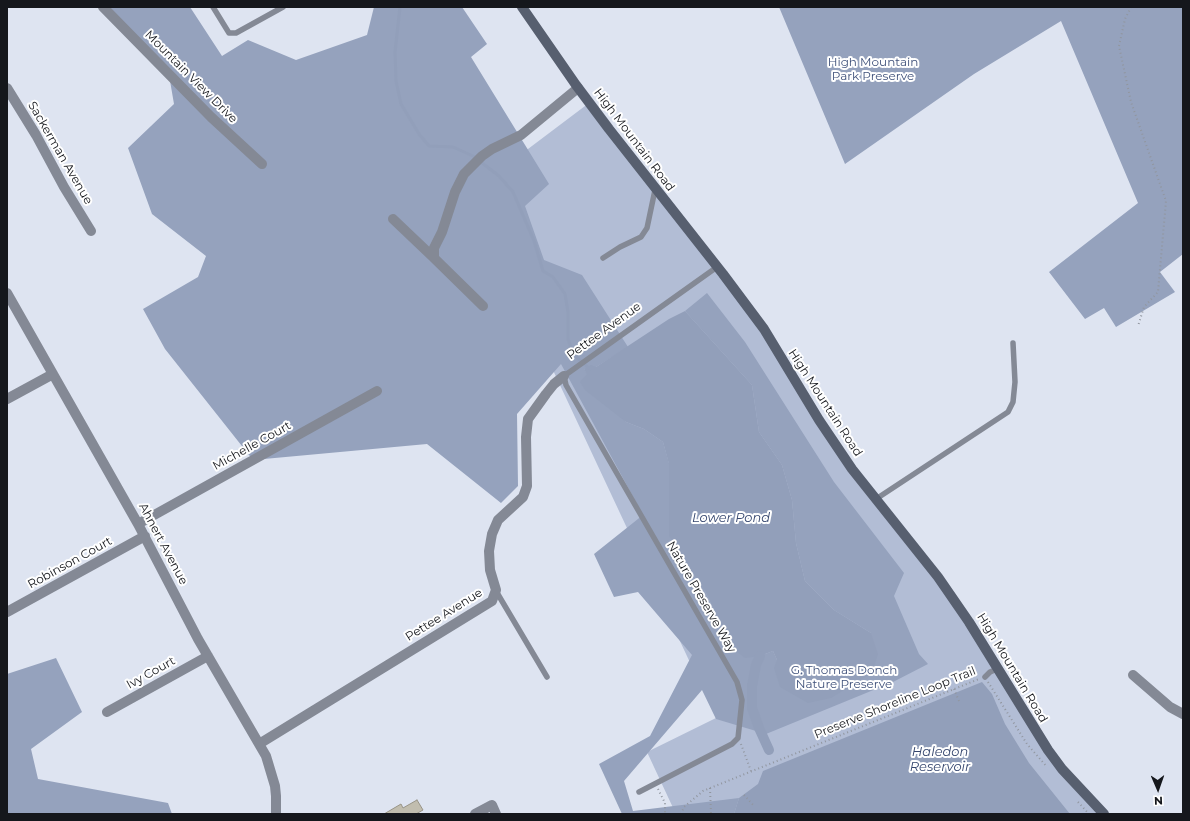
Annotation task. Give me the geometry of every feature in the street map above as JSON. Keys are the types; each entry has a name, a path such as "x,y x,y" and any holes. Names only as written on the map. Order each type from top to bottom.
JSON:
{"main road":[{"name":"High Mountain Road","path":"522,7 578,88 764,330 819,420 852,469 938,577 969,622 1048,750 1062,769 1104,814"}],"street":[{"name":"Mountain View Drive","path":"103,7 211,117 262,164"},
{"name":"Sackerman Avenue","path":"7,88 91,231"},
{"path":"434,258 434,248 442,232 455,192 464,174 478,159 492,149 521,135 578,88"},
{"path":"393,219 483,306"},
{"name":"Ahnert Avenue","path":"7,293 145,536 208,656 266,756 275,786 276,814"},
{"path":"7,399 52,374"},
{"name":"Pettee Avenue","path":"259,744 492,601 496,590 490,570 489,551 492,534 498,520 523,497 527,486 526,437 528,419 554,384 564,376"},
{"name":"Michelle Court","path":"138,524 377,390"},
{"name":"Robinson Court","path":"7,612 145,536"},
{"name":"Ivy Court","path":"107,712 208,656"},
{"path":"1133,675 1170,707 1183,714"},
{"path":"475,814 492,805 496,814"}],"lane":[{"path":"215,8 229,33 236,33 283,7"},
{"path":"603,258 620,247 641,237 647,228 655,190"},
{"name":"Pettee Avenue","path":"564,376 717,267"},
{"path":"876,499 1008,412 1013,402 1015,382 1013,343"},
{"name":"Nature Preserve Way","path":"564,376 566,385 737,682 742,700 738,738"},
{"path":"496,590 547,677"},
{"path":"985,676 998,669"},
{"path":"639,792 732,744 738,738"}],"path":[{"path":"1131,7 1125,19 1120,46 1131,102 1166,201 1158,292 1144,307 1138,326"},
{"name":"Preserve Shoreline Loop Trail","path":"681,814 684,807 703,791 955,691 985,676 1027,744 1052,772"},
{"path":"955,691 959,700"},
{"path":"738,738 751,771"},
{"path":"656,783 665,803 665,814"},
{"path":"710,788 711,814"},
{"path":"744,795 754,806"},
{"path":"1077,801 1089,814"}],"green space":[{"path":"107,7 190,7 222,56 248,40 296,60 367,35 374,7 462,7 487,44 471,57 549,184 525,206 544,260 582,275 628,347 596,367 584,369 626,422 644,429 663,442 705,591 732,648 760,656 773,651 777,660 871,633 834,610 805,581 796,543 792,500 782,465 759,432 752,385 685,311 707,293 745,342 834,482 904,573 894,596 919,654 928,664 893,682 766,734 716,719 702,690 624,781 633,811 739,798 734,814 622,814 599,764 650,736 692,655 638,592 614,597 594,554 643,515 561,364 517,414 518,486 501,503 427,444 253,460 165,349 143,309 198,277 206,256 152,214 128,148 174,104 169,75"},
{"name":"High Mountain Park Preserve","path":"779,7 1183,7 1183,254 1160,272 1175,292 1116,327 1104,308 1085,319 1049,272 1138,203 1061,21 974,74 845,164"},
{"name":"G. Thomas Donch Nature Preserve","path":"589,103 723,274 819,420 936,574 1033,728 1104,814 643,814 675,812 647,752 716,718 537,336 463,198"},
{"path":"56,658 82,712 31,749 38,779 168,803 172,814 7,814 7,674"}],"water":[{"name":"Lower Pond","path":"685,311 752,385 759,432 782,465 792,500 796,543 805,581 834,610 871,633 878,654 872,673 831,698 808,703 780,687 774,668 777,660 773,651 760,656 745,658 732,648 705,591 669,536 669,464 663,442 644,429 626,422 585,390 580,382 587,374 584,369 591,365 596,367 669,319"},
{"name":"Haledon Reservoir","path":"982,682 992,694 1005,724 1029,763 1070,814 734,814 739,798 758,784 763,771"}],"building":[{"path":"417,800 423,810 416,814 384,814 401,804 403,808"}],"waterway":[{"path":"400,7 395,52 396,81 401,104 419,134 429,146 453,147 473,156 499,176 513,192 534,241 543,271 553,277 565,294 568,312 568,339 573,354 590,369"},
{"path":"760,656 756,665 752,686 752,708 769,750"}]}
